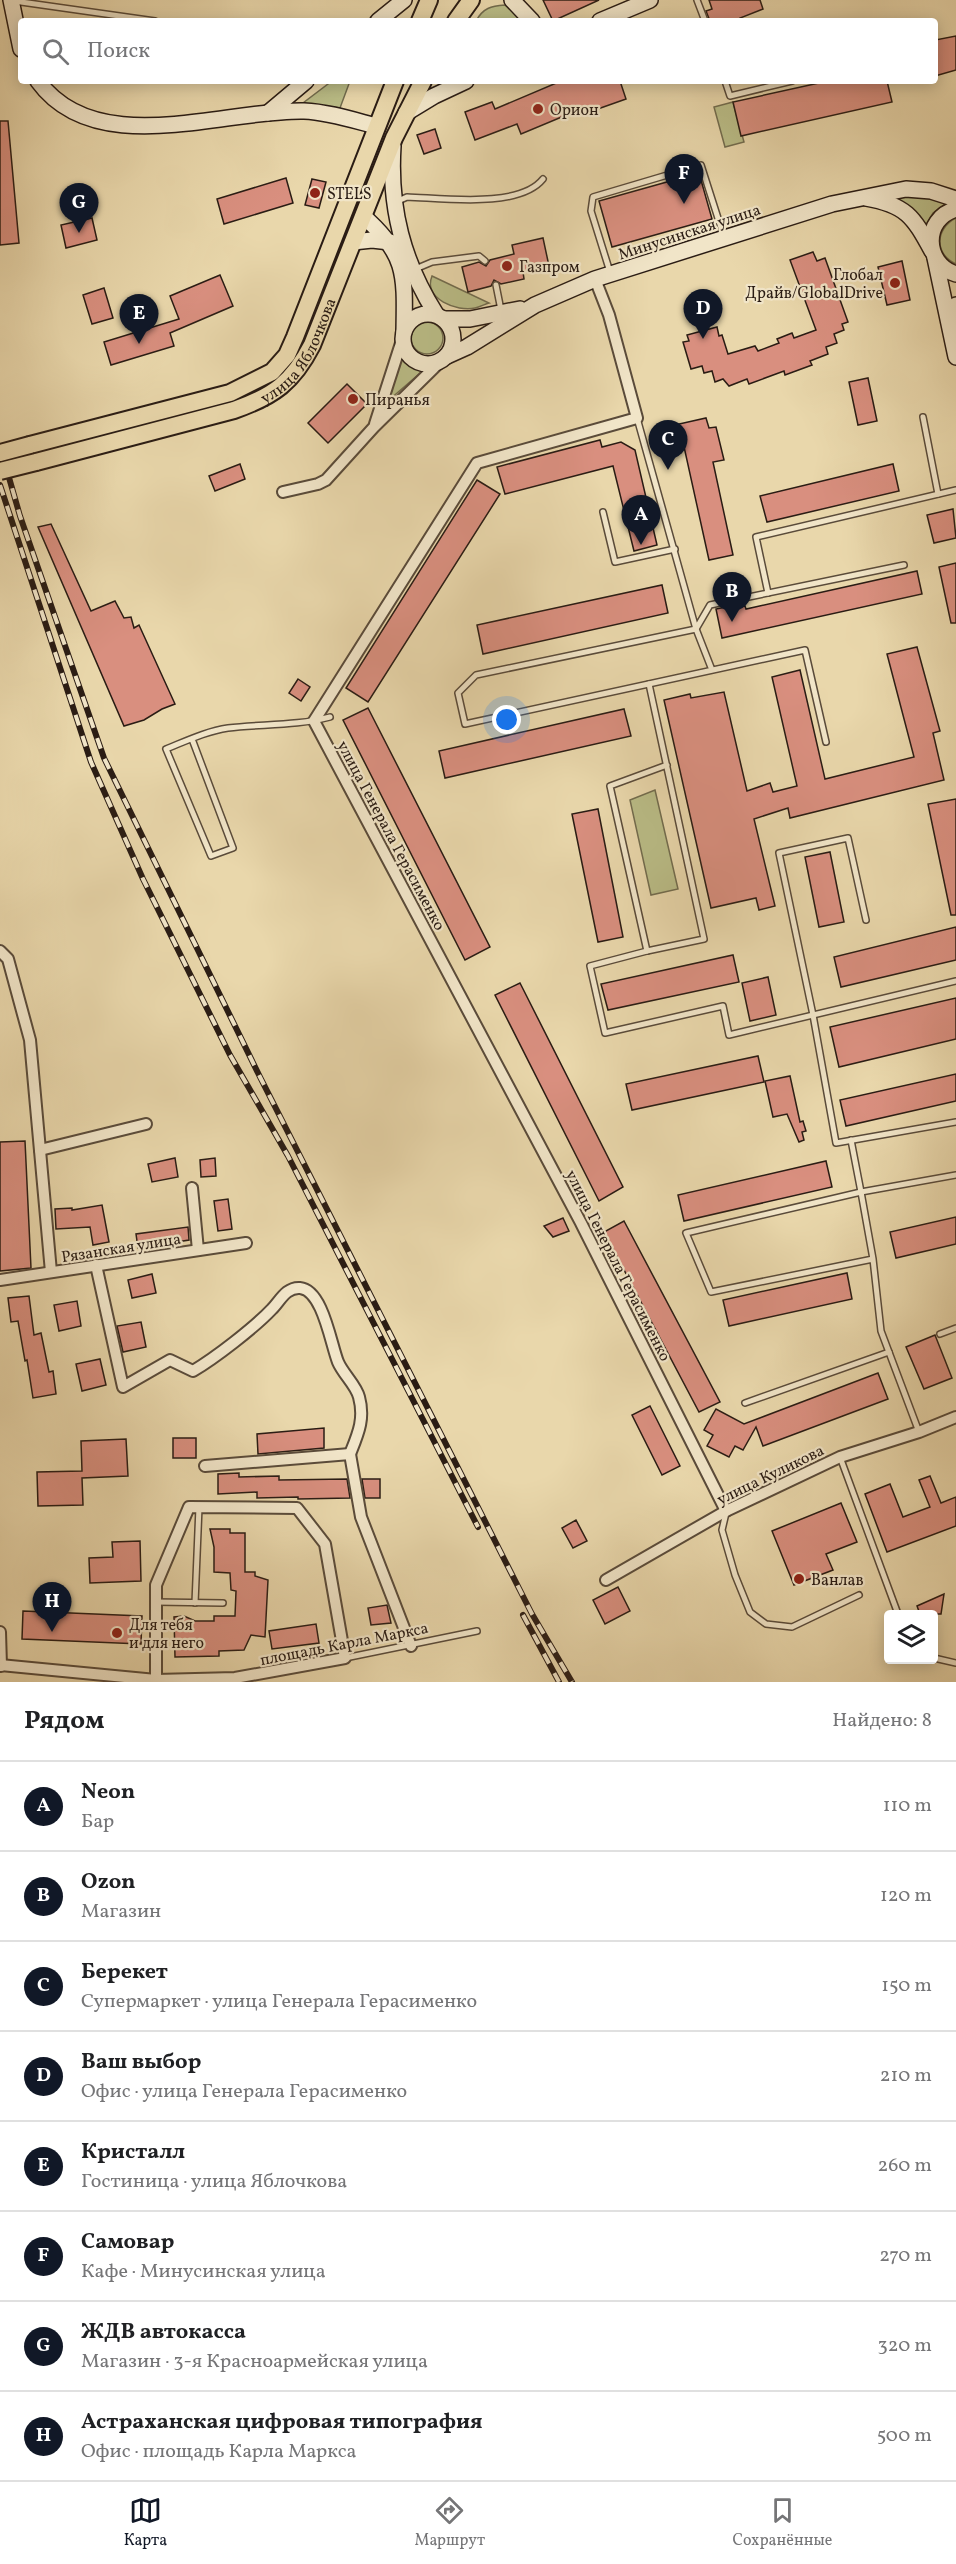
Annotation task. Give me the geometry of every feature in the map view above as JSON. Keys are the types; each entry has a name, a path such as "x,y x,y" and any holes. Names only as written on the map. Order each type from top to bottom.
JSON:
{"main road":[{"path":"11,0 18,34"},
{"path":"382,18 404,0"},
{"path":"421,18 429,0"},
{"path":"458,18 471,0"},
{"path":"512,0 529,18"},
{"path":"607,18 650,0"},
{"path":"40,84 45,91 81,116 135,126 187,125 268,112 306,111 376,126"},
{"path":"268,112 302,84"},
{"name":"улица Яблочкова","path":"0,453 230,393 272,372 287,355 295,337 394,84"},
{"name":"улица Яблочкова","path":"0,471 234,410 260,401 284,386 301,366 312,345 394,138 421,84"},
{"path":"406,113 460,84"},
{"path":"363,216 390,242 400,263 403,280 403,334 406,351 415,361 429,364 445,358 451,350 454,336 449,324 440,316 412,270 393,203 391,178 394,138"},
{"name":"Минусинская улица","path":"445,358 535,305 595,279 724,238 857,197 892,190 917,189 956,199"},
{"name":"Минусинская улица","path":"857,197 886,202 905,210 917,225 933,254"},
{"path":"956,209 945,214 934,226 931,234 933,254 956,357"},
{"path":"353,242 372,240 390,242"},
{"path":"933,254 944,269 956,274"},
{"name":"Минусинская улица","path":"440,316 470,319 535,305"},
{"path":"952,341 956,305"},
{"path":"403,334 408,324 420,315 440,316"}],"street":[{"path":"314,721 477,463 638,418 609,315 595,279"},
{"path":"374,427 403,334"},
{"path":"283,492 326,480 374,427 445,358"},
{"name":"улица Генерала Герасименко","path":"314,721 581,1223 726,1511"},
{"path":"0,951 8,959 30,1040 51,1272"},
{"path":"40,1150 146,1124"},
{"path":"192,1188 198,1250"},
{"name":"Рязанская улица","path":"0,1280 246,1243"},
{"path":"96,1265 123,1387 170,1360 193,1371 271,1310 285,1292 299,1288 309,1292 323,1314 338,1364 359,1395 362,1424 350,1454 361,1517 411,1646"},
{"name":"улица Куликова","path":"606,1580 726,1511 840,1457 919,1432 956,1417"},
{"path":"205,1466 350,1454"},
{"path":"156,1680 156,1585 194,1507 297,1508 325,1544 345,1658"},
{"path":"0,1632 1,1666"},
{"name":"площадь Карла Маркса","path":"1,1666 156,1680 235,1678 345,1658"}],"lane":[{"path":"11,0 134,18"},
{"path":"698,0 704,18"},
{"path":"726,84 730,96 780,84"},
{"path":"611,274 591,211 593,197 701,165 724,238"},
{"path":"393,203 407,197 501,199 537,186 543,179"},
{"path":"412,270 432,262 454,259 479,256 485,261"},
{"path":"496,285 501,313"},
{"path":"923,417 938,494"},
{"path":"638,418 696,629 712,670"},
{"path":"768,593 756,537 956,490"},
{"path":"603,512 615,562 675,549"},
{"path":"826,742 805,650 465,724 458,693 476,675 696,629 710,605 904,566"},
{"path":"649,684 704,939 590,966 605,1033 723,1006 729,1035 956,981"},
{"path":"192,739 233,848 211,855 166,749 192,739 225,728 314,721 330,717"},
{"path":"646,951 610,786 667,765"},
{"path":"866,920 848,838 779,853 813,1015 836,1143 956,1122"},
{"path":"851,1140 873,1259 881,1331 919,1432"},
{"path":"873,1259 711,1292 686,1233 861,1192 956,1175"},
{"path":"940,1334 956,1328"},
{"path":"745,1402 889,1352"},
{"path":"840,1457 897,1610"},
{"path":"194,1507 195,1603"},
{"path":"726,1511 722,1530 735,1575 750,1612 766,1624 792,1627 859,1595"},
{"path":"156,1602 223,1603"},
{"name":"площадь Карла Маркса","path":"345,1658 477,1631"},
{"path":"938,1659 956,1663"}],"green space":[{"path":"505,5 516,11 520,18 478,18 488,8"},
{"path":"328,84 349,84 340,108 303,103"},
{"path":"733,102 744,142 725,147 714,107"},
{"path":"901,192 948,202 933,213 924,229 885,195"},
{"path":"956,218 956,264 944,254 940,241 944,228"},
{"path":"432,276 489,303 468,309 451,306 443,302 432,291"},
{"path":"427,322 438,327 443,338 438,349 427,354 416,349 411,338 416,327"},
{"path":"402,354 412,364 426,368 389,400"},
{"path":"655,790 678,889 651,895 630,800"}],"building":[{"path":"543,0 599,0 560,18 552,18"},
{"path":"709,0 760,0 763,9 740,18 709,18 706,11 712,9"},
{"path":"956,36 956,70 938,75 938,39"},
{"path":"554,84 621,84 626,99 578,116 576,111 521,134 517,124 475,140 465,112 492,102 495,109"},
{"path":"814,84 888,84 892,102 741,136 733,102"},
{"path":"0,121 8,121 19,243 0,245"},
{"path":"435,129 441,148 424,154 417,135"},
{"path":"699,173 712,219 612,247 599,201"},
{"path":"286,178 293,203 224,224 217,199"},
{"path":"312,179 326,182 319,208 305,205"},
{"path":"92,218 97,240 66,248 61,225"},
{"path":"543,238 549,266 523,272 524,279 501,284 494,280 491,286 468,292 462,267 479,262 486,266 490,260 514,254 512,245"},
{"path":"813,252 817,261 825,258 848,322 842,324 844,330 834,334 837,343 826,347 828,354 810,361 812,365 785,375 784,371 749,384 747,379 729,386 723,379 715,382 712,371 704,373 702,366 691,369 683,342 689,341 687,335 717,327 728,354 755,346 758,351 779,343 777,339 792,333 794,338 816,330 790,260"},
{"path":"902,261 910,300 887,305 878,267"},
{"path":"220,275 233,306 170,333 174,346 111,365 104,342 179,319 170,296"},
{"path":"104,288 113,318 92,324 83,295"},
{"path":"868,378 877,421 858,425 849,382"},
{"path":"347,384 367,404 328,443 308,423"},
{"path":"706,418 709,428 716,427 724,460 713,462 733,555 709,560 679,424"},
{"path":"600,440 602,447 621,442 635,450 657,545 634,551 613,466 505,494 497,467"},
{"path":"240,464 245,479 215,491 209,476"},
{"path":"893,464 899,491 767,522 760,496"},
{"path":"477,480 500,494 368,702 346,688"},
{"path":"953,509 956,538 934,543 927,515"},
{"path":"51,524 91,611 115,601 124,618 131,617 134,628 139,625 175,704 144,720 124,726 38,527"},
{"path":"956,563 956,623 951,623 939,567"},
{"path":"917,571 922,594 722,638 716,609 740,604 740,607 745,606 746,609"},
{"path":"662,585 668,613 483,654 477,625"},
{"path":"917,647 940,731 933,733 944,780 790,818 788,808 754,819 775,906 759,910 756,898 711,908 664,700 690,694 691,698 724,692 747,791 770,783 773,792 797,786 772,677 800,670 825,779 914,757 887,654"},
{"path":"298,679 310,687 301,701 289,693"},
{"path":"368,708 490,947 465,960 343,720"},
{"path":"624,709 631,736 445,778 439,751"},
{"path":"956,799 956,915 951,915 928,804"},
{"path":"598,809 623,937 598,942 572,814"},
{"path":"830,852 844,922 819,927 805,857"},
{"path":"956,927 956,960 841,987 834,957"},
{"path":"733,955 739,982 608,1010 601,984"},
{"path":"768,977 776,1015 750,1021 742,983"},
{"path":"520,983 623,1187 599,1201 495,995"},
{"path":"956,998 956,1039 839,1067 830,1027"},
{"path":"758,1056 764,1082 632,1110 626,1084"},
{"path":"956,1074 956,1101 846,1126 840,1100"},
{"path":"790,1076 800,1122 803,1121 806,1131 802,1132 804,1140 799,1142 787,1114 773,1117 765,1081"},
{"path":"25,1141 31,1268 0,1271 0,1142"},
{"path":"175,1158 178,1177 152,1182 148,1164"},
{"path":"215,1158 216,1176 201,1177 200,1160"},
{"path":"826,1161 832,1187 684,1221 678,1195"},
{"path":"228,1199 232,1229 218,1231 214,1201"},
{"path":"102,1205 109,1242 93,1245 90,1227 56,1229 55,1209 72,1208 72,1210"},
{"path":"956,1217 956,1244 896,1258 890,1232"},
{"path":"563,1218 569,1231 553,1237 544,1226"},
{"path":"624,1221 720,1402 699,1412 604,1232"},
{"path":"188,1227 189,1240 138,1248 136,1234"},
{"path":"847,1273 852,1299 729,1326 723,1300"},
{"path":"152,1274 156,1293 132,1298 128,1280"},
{"path":"29,1296 34,1335 41,1333 49,1372 53,1371 56,1394 33,1398 18,1321 11,1322 8,1298"},
{"path":"77,1301 81,1326 59,1331 54,1305"},
{"path":"141,1322 146,1347 123,1352 117,1326"},
{"path":"935,1335 952,1378 924,1389 906,1347"},
{"path":"100,1359 106,1385 82,1391 76,1364"},
{"path":"878,1373 888,1399 763,1446 756,1427 743,1450 735,1446 729,1457 707,1446 713,1435 704,1430 716,1409 744,1424"},
{"path":"650,1406 680,1466 662,1475 632,1415"},
{"path":"324,1428 324,1448 258,1454 257,1434"},
{"path":"173,1438 196,1438 196,1458 173,1458"},
{"path":"126,1439 128,1476 82,1478 83,1505 38,1506 37,1472 82,1471 81,1441"},
{"path":"239,1473 239,1477 279,1476 279,1480 347,1479 350,1498 257,1498 257,1492 218,1494 218,1474"},
{"path":"930,1476 941,1503 956,1497 956,1526 887,1552 865,1494 890,1484 903,1517 930,1507 919,1480"},
{"path":"362,1479 380,1479 380,1498 365,1498"},
{"path":"841,1503 857,1542 826,1554 833,1570 794,1585 772,1531"},
{"path":"576,1520 587,1541 573,1548 562,1528"},
{"path":"210,1529 230,1529 230,1533 245,1533 245,1572 255,1572 255,1576 268,1580 265,1637 251,1635 244,1650 219,1651 219,1656 175,1657 174,1617 184,1616 195,1621 214,1621 214,1616 235,1616 236,1591 231,1590 230,1573 214,1572 214,1547"},
{"path":"140,1541 141,1581 90,1583 89,1558 113,1557 112,1542"},
{"path":"618,1587 630,1611 605,1624 593,1600"},
{"path":"944,1594 941,1614 938,1614 938,1610 918,1610 917,1606"},
{"path":"387,1605 391,1623 371,1625 368,1608"},
{"path":"23,1611 142,1616 141,1644 22,1639"},
{"path":"316,1624 319,1643 272,1649 269,1631"}],"railway":[{"path":"0,446 20,516 104,758 260,1077 532,1614 572,1682"},
{"path":"0,485 91,762 143,879 230,1055 288,1156 478,1527"},
{"path":"523,1615 559,1682"}],"place":[{"name":"Орион","path":"538,109"},
{"name":"STELS","path":"315,193"},
{"name":"Самовар","path":"684,204"},
{"name":"ЖДВ автокасса","path":"79,233"},
{"name":"Газпром","path":"507,266"},
{"name":"Глобал Драйв/GlobalDrive","path":"895,283"},
{"name":"Ваш выбор","path":"703,339"},
{"name":"Кристалл","path":"139,344"},
{"name":"Пиранья","path":"353,399"},
{"name":"Берекет","path":"668,470"},
{"name":"Neon","path":"641,545"},
{"name":"Ozon","path":"732,622"},
{"name":"Ванлав","path":"799,1579"},
{"name":"Астраханская цифровая типография","path":"52,1632"},
{"name":"Для тебя и для него","path":"117,1633"}]}
